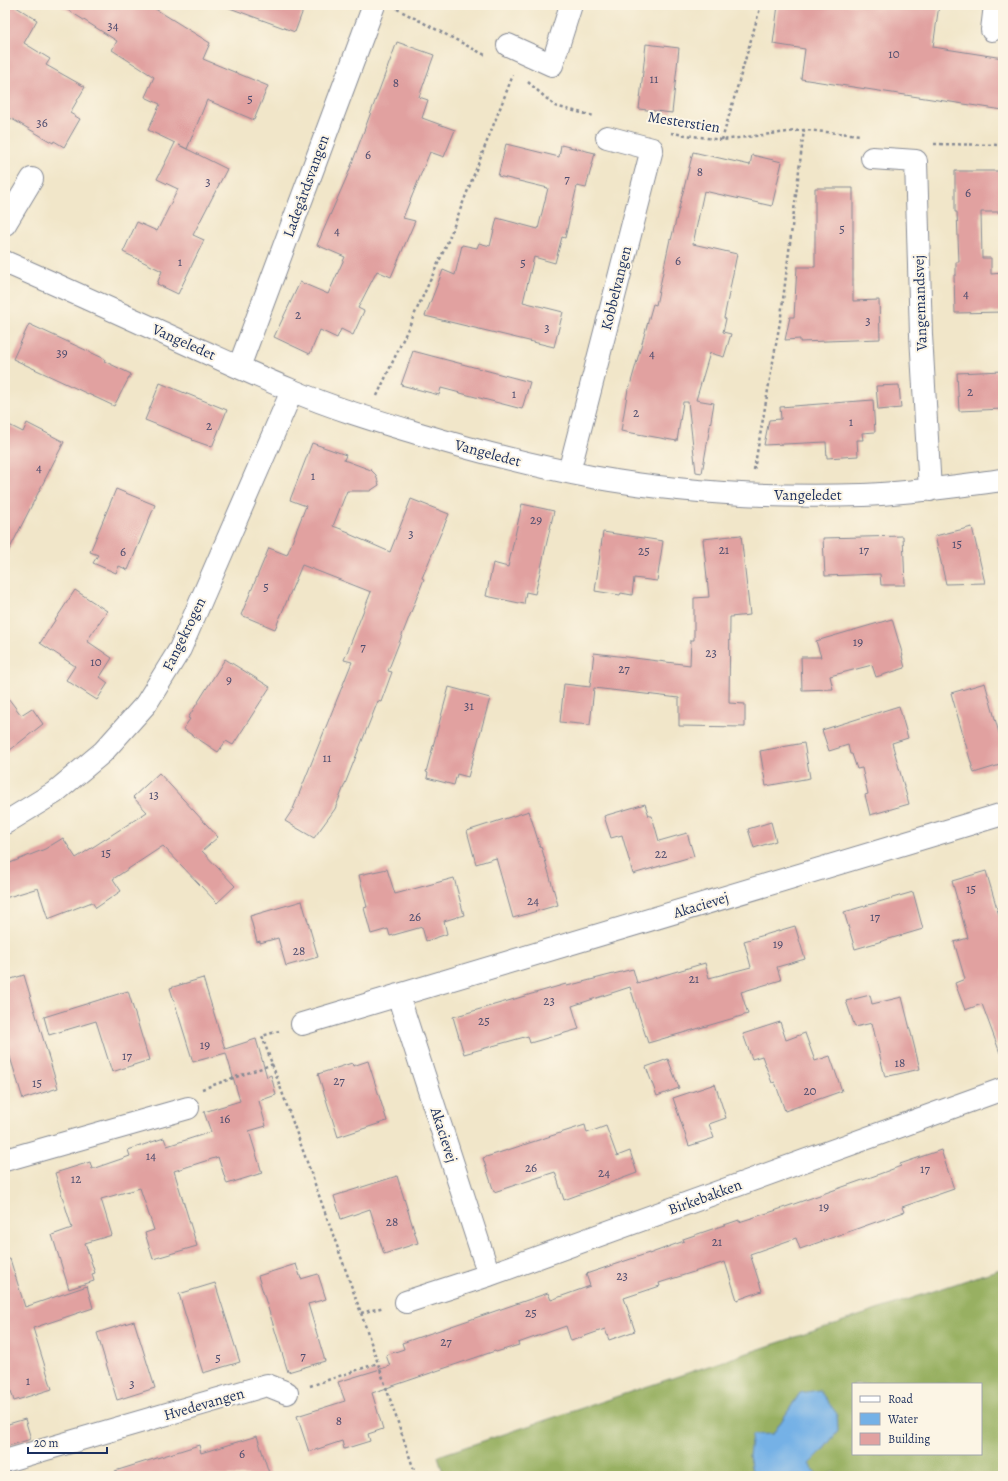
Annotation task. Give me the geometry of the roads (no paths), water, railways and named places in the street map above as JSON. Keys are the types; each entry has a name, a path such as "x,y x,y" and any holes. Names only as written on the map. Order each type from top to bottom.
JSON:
{"street":[{"name":"Ladegårdsvangen","path":"239,367 374,5"},
{"path":"508,45 552,65 571,5"},
{"path":"992,30 995,5"},
{"name":"Kobbelvangen","path":"569,472 652,148 607,137"},
{"name":"Vangemandsvej","path":"872,158 916,161 921,335 930,490"},
{"path":"5,224 32,179"},
{"name":"Vangeledet","path":"5,262 292,391 367,418 493,455 569,472 671,488 800,496 865,495 930,490 1003,480"},
{"name":"Fangekrogen","path":"5,823 54,793 103,752 146,704 180,649 292,391"},
{"name":"Akacievej","path":"302,1024 1003,814"},
{"name":"Akacievej","path":"398,995 489,1274"},
{"name":"Birkebakken","path":"406,1302 489,1274 1003,1089"},
{"path":"5,1160 188,1108"},
{"name":"Hvedevangen","path":"5,1461 267,1385 287,1394"}],"water":[{"path":"819,1390 837,1414 838,1431 809,1464 818,1476 753,1476 749,1456 752,1435 773,1434 800,1393"}]}
